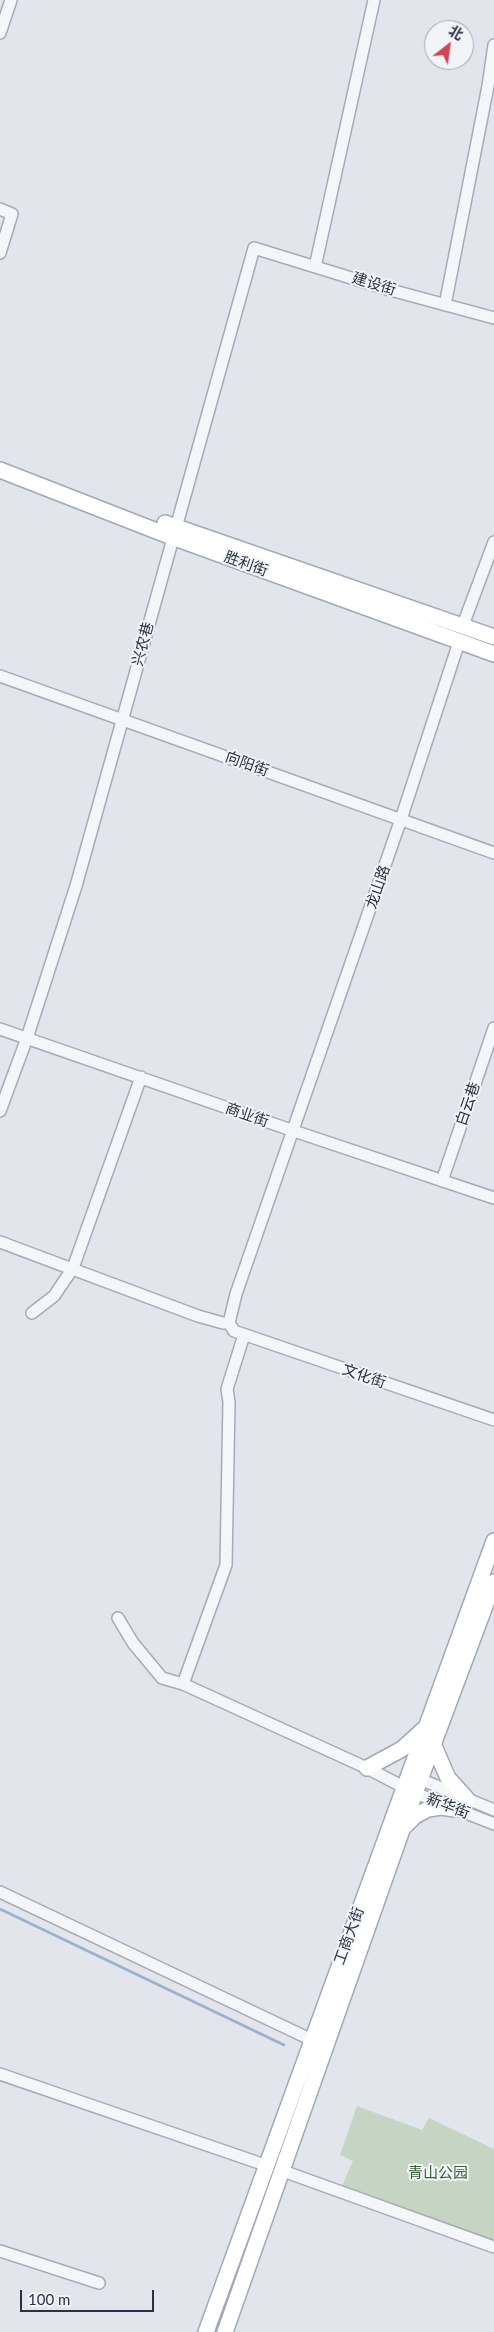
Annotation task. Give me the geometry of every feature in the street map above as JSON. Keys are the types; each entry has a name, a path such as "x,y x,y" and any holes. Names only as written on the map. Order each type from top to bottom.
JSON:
{"main road":[{"name":"胜利街","path":"0,459 174,532 463,625 494,637"},
{"name":"胜利街","path":"0,470 174,532 494,654"},
{"name":"工商大街","path":"225,2332 402,1832 412,1784 429,1724 494,1541"},
{"name":"工商大街","path":"206,2332 265,2165 312,2040 412,1784 434,1746 494,1582"},
{"path":"367,1768 402,1749 429,1724"},
{"path":"434,1746 448,1778 466,1799"},
{"path":"402,1832 410,1820 428,1809 441,1807 455,1809"}],"street":[{"path":"0,33 11,0"},
{"path":"315,267 374,0"},
{"path":"445,305 488,86 494,45"},
{"path":"0,209 12,214 0,253"},
{"name":"建设街","path":"254,248 494,318"},
{"name":"兴农巷","path":"0,1111 27,1038 76,886 254,248"},
{"path":"463,625 494,542"},
{"name":"龙山路","path":"182,1684 226,1565 229,1402 227,1389 235,1330 236,1294 401,820 459,642"},
{"name":"向阳街","path":"0,676 494,853"},
{"name":"白云巷","path":"442,1181 494,1028"},
{"name":"商业街","path":"0,1029 494,1198"},
{"path":"32,1313 54,1296 73,1268 141,1078"},
{"name":"文化街","path":"0,1242 198,1316 224,1323 235,1330 494,1420"},
{"path":"118,1618 134,1644 162,1678 182,1684 367,1768 412,1784"},
{"name":"新华街","path":"412,1784 466,1799 494,1810"},
{"name":"新华街","path":"412,1784 455,1809 494,1824"},
{"path":"0,1892 312,2040"},
{"path":"0,2074 265,2165"},
{"path":"283,2171 494,2247"},
{"path":"0,2251 99,2284"}],"green space":[{"name":"青山公园","path":"357,2106 422,2130 429,2118 494,2149 494,2241 342,2186 353,2161 340,2155"}],"waterway":[{"path":"0,1909 284,2045"}]}
